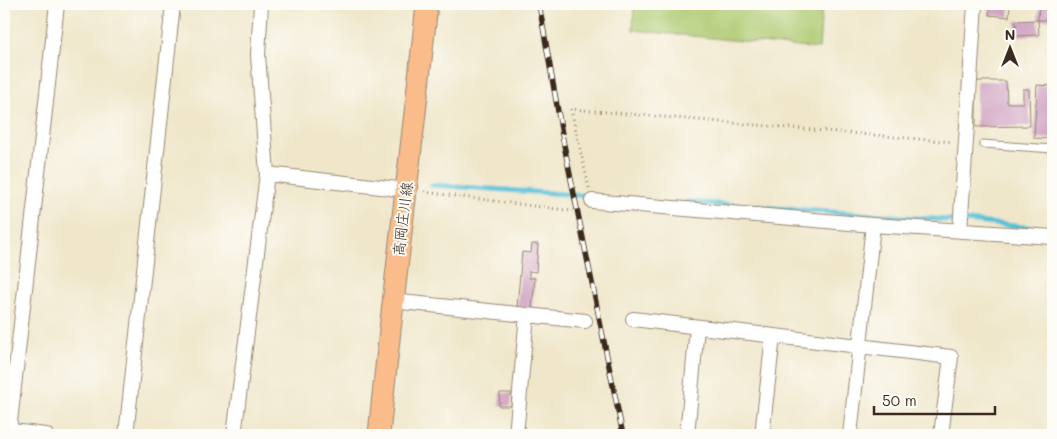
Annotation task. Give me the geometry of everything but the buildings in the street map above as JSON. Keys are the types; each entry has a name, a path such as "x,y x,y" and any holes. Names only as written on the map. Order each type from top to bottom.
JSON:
{"main road":[{"name":"高岡庄川線","path":"379,435 392,300 407,190 427,4"}],"street":[{"path":"46,435 6,431 57,4"},
{"path":"126,435 174,4"},
{"path":"234,435 267,174 258,55 261,4"},
{"path":"960,231 975,4"},
{"path":"267,174 407,190"},
{"path":"592,201 873,225 1053,237"},
{"path":"850,435 873,225"},
{"path":"392,300 585,321"},
{"path":"516,435 527,315"},
{"path":"634,319 951,357 941,435"},
{"path":"687,435 697,328"},
{"path":"762,435 773,336"}],"lane":[{"path":"984,144 1053,150"}],"path":[{"path":"592,201 571,110 966,143"},
{"path":"407,190 572,211"}],"green space":[{"path":"634,4 822,4 819,49 633,30"}],"waterway":[{"path":"432,185 594,196"},
{"path":"687,202 977,222 1053,230"}],"railway":[{"path":"539,4 563,140 623,435"}]}
